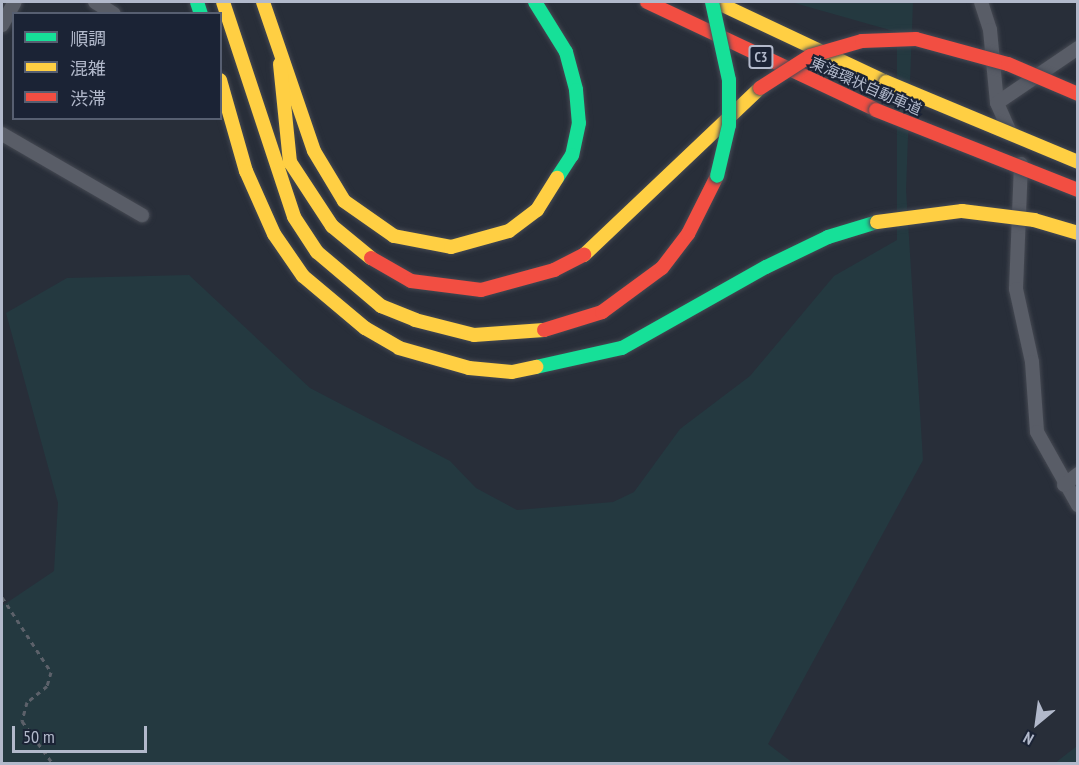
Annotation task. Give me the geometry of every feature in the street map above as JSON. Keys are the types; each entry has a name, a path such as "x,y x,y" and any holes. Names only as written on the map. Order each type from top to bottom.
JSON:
{"highway":[{"path":"223,2 294,218 317,252 351,284 381,306 415,320 474,335 517,334 560,328 602,312 663,268 688,234 717,176 729,125 729,80 714,2"},
{"path":"263,2 280,64 314,151 344,201 394,236 451,247 480,242 509,231 537,210 572,155 579,123 576,90 566,52 535,2"},
{"name":"東海環状自動車道","path":"647,2 876,110 1077,190"},
{"name":"東海環状自動車道","path":"714,2 886,82 1077,162"},
{"path":"280,64 290,162 332,226 378,264 411,282 481,290 554,270 589,252 759,88 810,56 862,41 916,39 1008,64 1077,94"},
{"path":"222,87 246,171 274,234 303,276 365,328 399,348 470,368 512,372 622,348 766,267 828,237 877,222 962,211 1034,220 1077,233"}],"street":[{"path":"2,21 15,2"},
{"path":"95,2 111,12"},
{"path":"981,2 990,30 997,103 1022,157 1016,289 1032,362 1037,432 1077,505"},
{"path":"997,103 1077,48"},
{"path":"2,134 142,215"},
{"path":"1064,485 1077,474"}],"path":[{"path":"2,597 51,672 47,686 27,702 22,721 53,764"}],"shaded area":[{"path":"791,2 913,2 906,190 923,460 768,744 793,763 2,764 2,606 54,571 58,503 6,313 67,278 189,275 310,388 450,461 476,488 517,510 613,502 634,492 680,429 750,376 834,276 897,240 897,32"},
{"path":"1077,746 1077,763 1055,763"}],"traffic: fast":[{"path":"197,2 200,12"},
{"path":"535,2 566,52 576,90 579,123 572,155 557,178"},
{"path":"712,2 729,80 729,125 717,176"},
{"path":"536,367 622,348 766,267 828,237 877,222"}],"traffic: slow":[{"path":"223,2 294,217 317,252 381,306 415,320 474,335 544,330"},
{"path":"263,2 314,151 344,201 394,236 451,247 509,231 537,210 557,178"},
{"path":"716,2 886,82"},
{"path":"280,64 290,162 332,226 371,258"},
{"path":"886,82 1078,162"},
{"path":"222,87 246,171 274,234 303,276 365,328 399,348 469,368 512,372 536,367"},
{"path":"584,255 760,88"},
{"path":"877,222 962,211 1034,220 1078,233"}],"traffic: jam":[{"path":"647,2 876,110"},
{"path":"760,88 810,56 862,41 916,39 1008,64 1078,94"},
{"path":"876,110 1078,190"},
{"path":"544,330 602,312 662,268 688,234 717,176"},
{"path":"371,258 411,281 481,290 554,270 584,255"}]}
